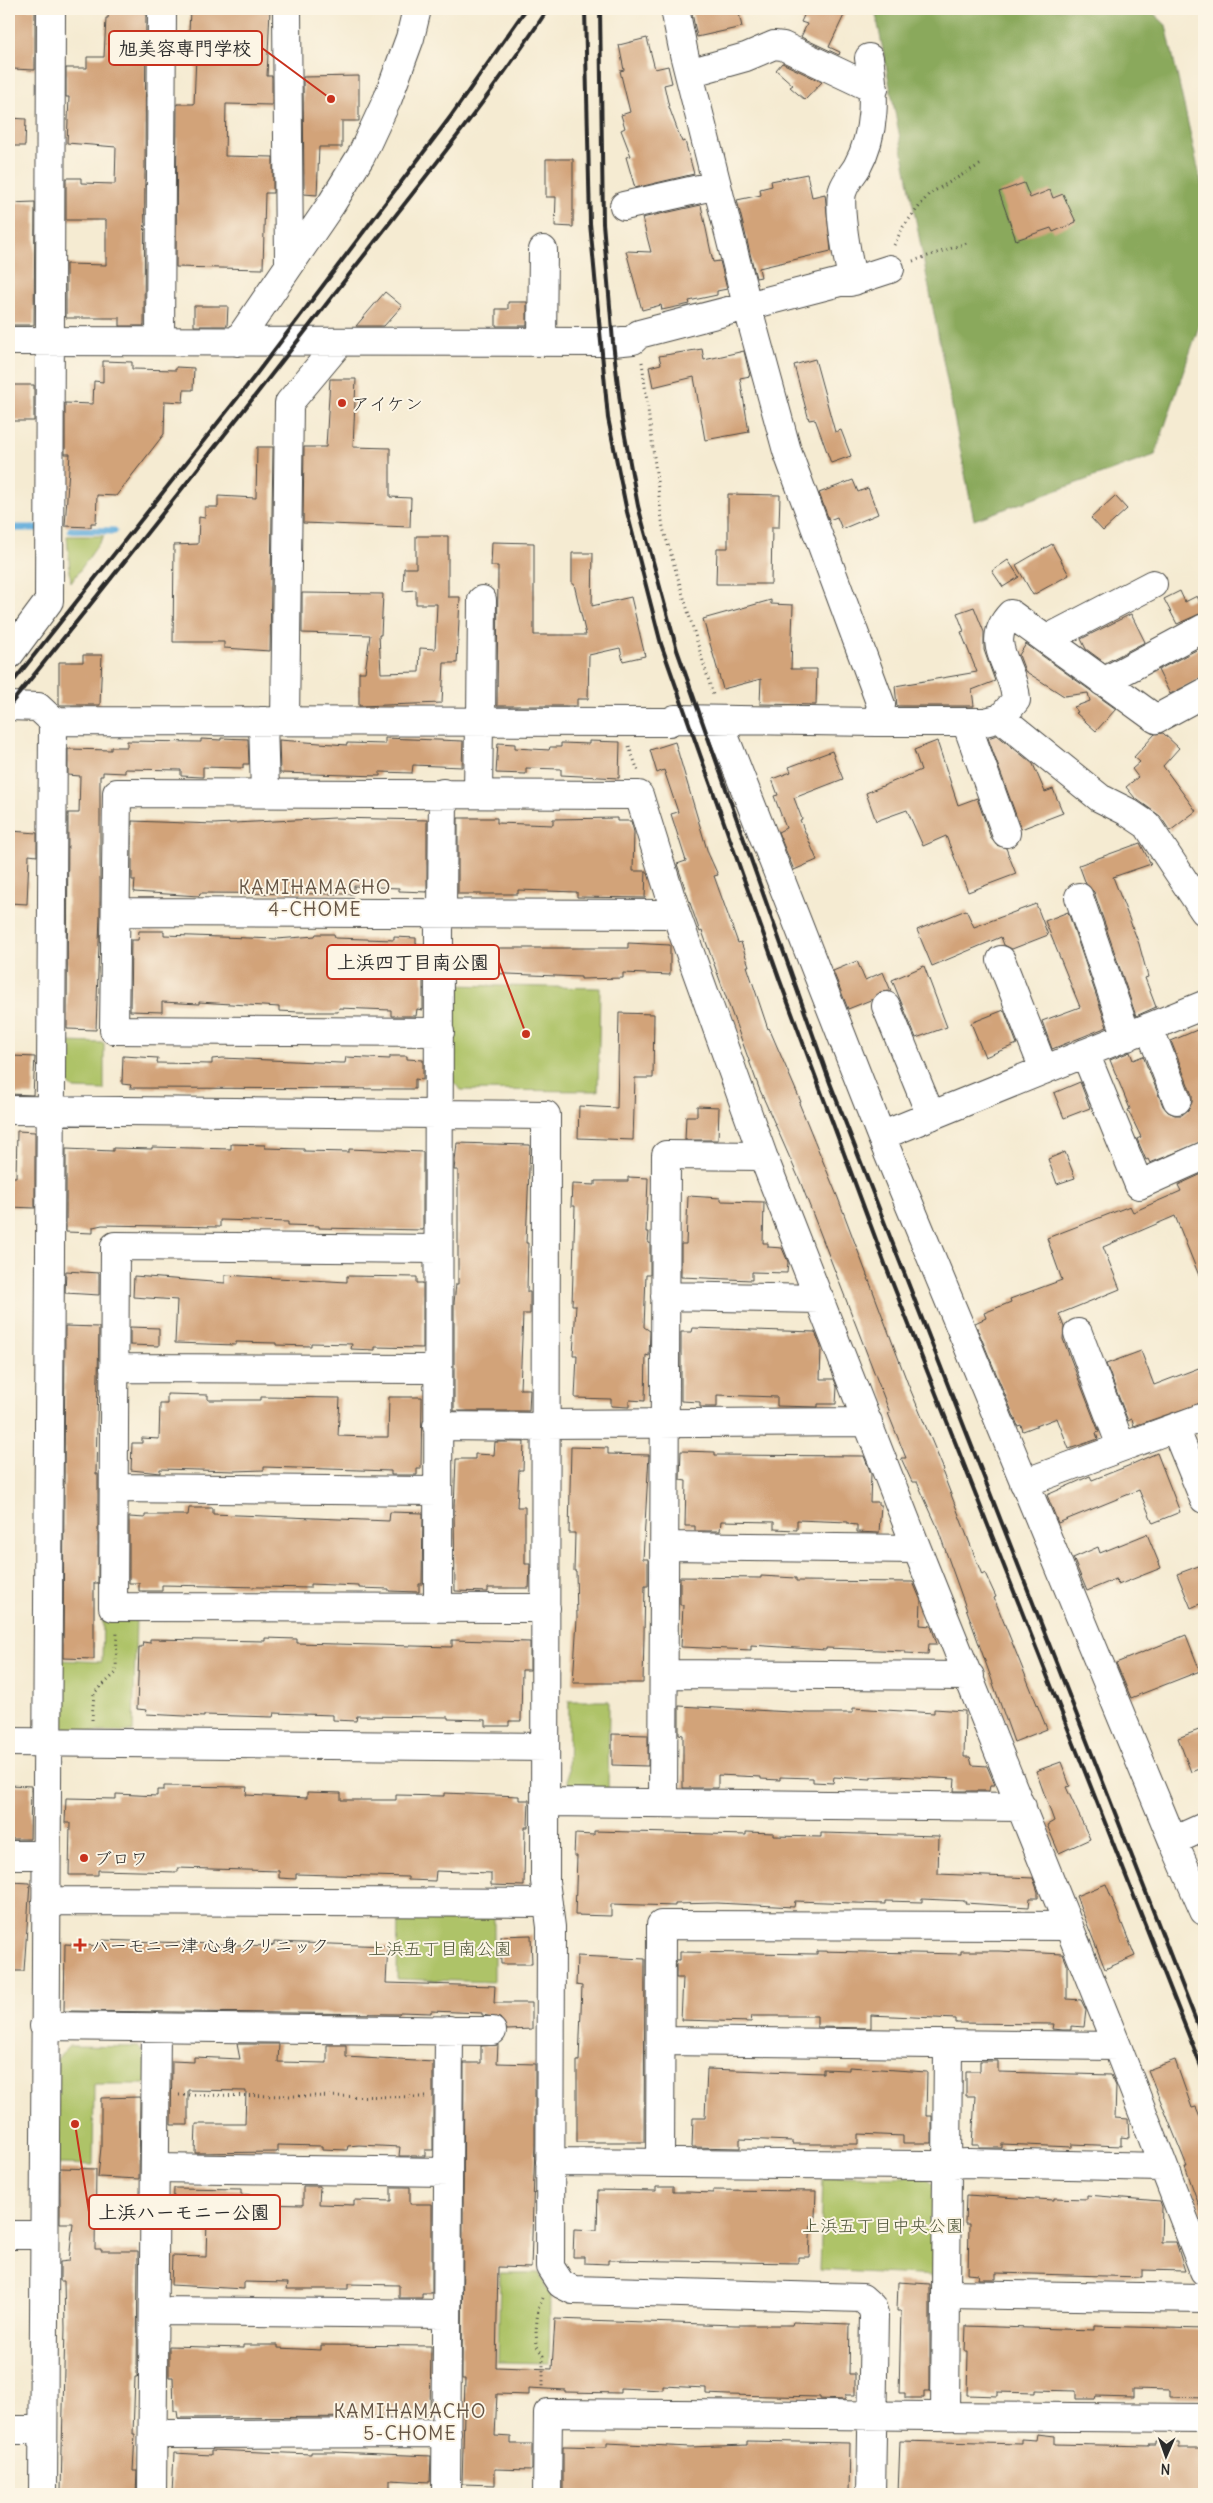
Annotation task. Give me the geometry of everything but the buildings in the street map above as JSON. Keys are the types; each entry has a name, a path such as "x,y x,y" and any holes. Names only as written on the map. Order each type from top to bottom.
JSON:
{"street":[{"path":"9,655 49,602 51,9"},
{"path":"160,341 162,9"},
{"path":"287,9 289,265"},
{"path":"236,342 361,156 388,98 410,38 417,9"},
{"path":"675,9 689,73 747,305 787,451 880,705 877,722"},
{"path":"689,73 746,57 774,45 783,46 874,89"},
{"path":"854,281 850,271 843,222 842,191 857,167 873,116 874,89 869,58"},
{"path":"624,206 717,185"},
{"path":"542,342 543,250"},
{"path":"9,341 613,342 632,340 638,334 747,305 854,281 886,265"},
{"path":"265,793 274,721 289,403 340,342"},
{"path":"1047,638 1153,584"},
{"path":"478,793 482,600"},
{"path":"9,706 38,707 53,721 669,722 675,719 985,722 1001,718 1016,700 1016,689 998,646 1004,621 1011,614 1047,638 1103,682 1156,719 1204,692"},
{"path":"1103,682 1204,628"},
{"path":"1001,718 1100,798 1126,811 1147,825 1204,911"},
{"path":"718,720 881,1136 1172,1841 1204,1911"},
{"path":"43,2494 44,2026 48,1743 49,1110 53,721"},
{"path":"966,722 1006,833"},
{"path":"440,1032 114,1030 116,793 639,795 676,914 763,1156 918,1549 1118,2046 1162,2167 1204,2271"},
{"path":"438,1608 437,1369 443,793"},
{"path":"1079,898 1138,1032 1178,1100"},
{"path":"116,912 676,914"},
{"path":"1001,960 1044,1070"},
{"path":"881,1136 1204,1005"},
{"path":"886,1006 931,1116"},
{"path":"1086,1053 1139,1185 1204,1156"},
{"path":"9,1110 440,1112 546,1115 545,1881 551,1927 550,2267 559,2282 573,2290 862,2298 872,2307 874,2315 871,2494"},
{"path":"663,1803 666,1546 664,1422 666,1155 763,1156"},
{"path":"438,1249 115,1246 113,1607 546,1608"},
{"path":"665,1296 820,1299"},
{"path":"1078,1333 1121,1446"},
{"path":"114,1368 437,1369"},
{"path":"1024,1483 1204,1417"},
{"path":"437,1426 546,1426 664,1422 868,1422"},
{"path":"1175,1428 1204,1499"},
{"path":"114,1488 438,1491"},
{"path":"666,1546 918,1549"},
{"path":"665,1674 970,1676"},
{"path":"9,1742 545,1747"},
{"path":"546,1802 1022,1807"},
{"path":"1172,1841 1204,1827"},
{"path":"9,1855 46,1855"},
{"path":"46,1901 548,1902"},
{"path":"660,2163 662,1925 1069,1926"},
{"path":"44,2026 492,2031"},
{"path":"152,2494 156,2027"},
{"path":"446,2494 449,2030"},
{"path":"661,2041 1118,2046"},
{"path":"945,2416 948,2045"},
{"path":"550,2162 1162,2167"},
{"path":"155,2168 448,2172"},
{"path":"9,2235 43,2235"},
{"path":"947,2294 1204,2298"},
{"path":"154,2312 447,2314"},
{"path":"547,2494 548,2413 1204,2418"},
{"path":"9,2430 43,2430"},
{"path":"153,2434 447,2433"}],"path":[{"path":"886,265 903,227 929,194 983,163"},
{"path":"886,265 967,243"},
{"path":"638,334 663,528 715,700 718,720"},
{"path":"620,722 642,781 639,795"},
{"path":"92,1743 94,1693 116,1673 117,1607"},
{"path":"156,2095 449,2097"},
{"path":"548,2413 543,2404 543,2356 537,2346 538,2310 541,2300 559,2282"}],"green space":[{"path":"875,9 1149,9 1166,25 1204,195 1204,311 1155,455 974,520"},
{"path":"67,536 104,536 71,583"},
{"path":"452,985 600,988 598,1091 461,1090 452,1081"},
{"path":"62,1042 104,1043 104,1090 74,1089 62,1078"},
{"path":"136,1618 133,1732 69,1732 58,1718 59,1660 102,1662 103,1619"},
{"path":"569,1701 609,1701 608,1796 568,1793"},
{"name":"上浜五丁目南公園","path":"398,1915 494,1915 494,1982 397,1979"},
{"path":"69,2046 138,2047 149,2058 149,2084 94,2084 93,2165 57,2164 57,2059"},
{"name":"上浜五丁目中央公園","path":"823,2176 926,2177 937,2187 936,2276 820,2270"},
{"path":"500,2273 539,2273 550,2295 549,2363 498,2362"}],"waterway":[{"path":"9,528 42,528"},
{"path":"71,530 114,531"}],"railway":[{"path":"9,687 254,377 451,116 526,9"},
{"path":"9,706 182,489 428,174 548,9"},
{"path":"585,9 590,223 608,418 627,512 661,644 780,981 885,1264 1204,2074"},
{"path":"600,9 603,223 622,420 638,506 677,650 830,1083 1204,2041"}],"place":[{"name":"旭美容専門学校","path":"331,99"},
{"name":"アイケン","path":"342,403"},
{"name":"上浜四丁目南公園","path":"526,1034"},
{"name":"ブロワ","path":"84,1858"},
{"name":"ハーモニー津 心身クリニック","path":"80,1945"},
{"name":"上浜ハーモニー公園","path":"75,2124"}],"district":[{"name":"KAMIHAMACHO 4-CHOME","path":"315,898"},
{"name":"KAMIHAMACHO 5-CHOME","path":"410,2422"}]}
